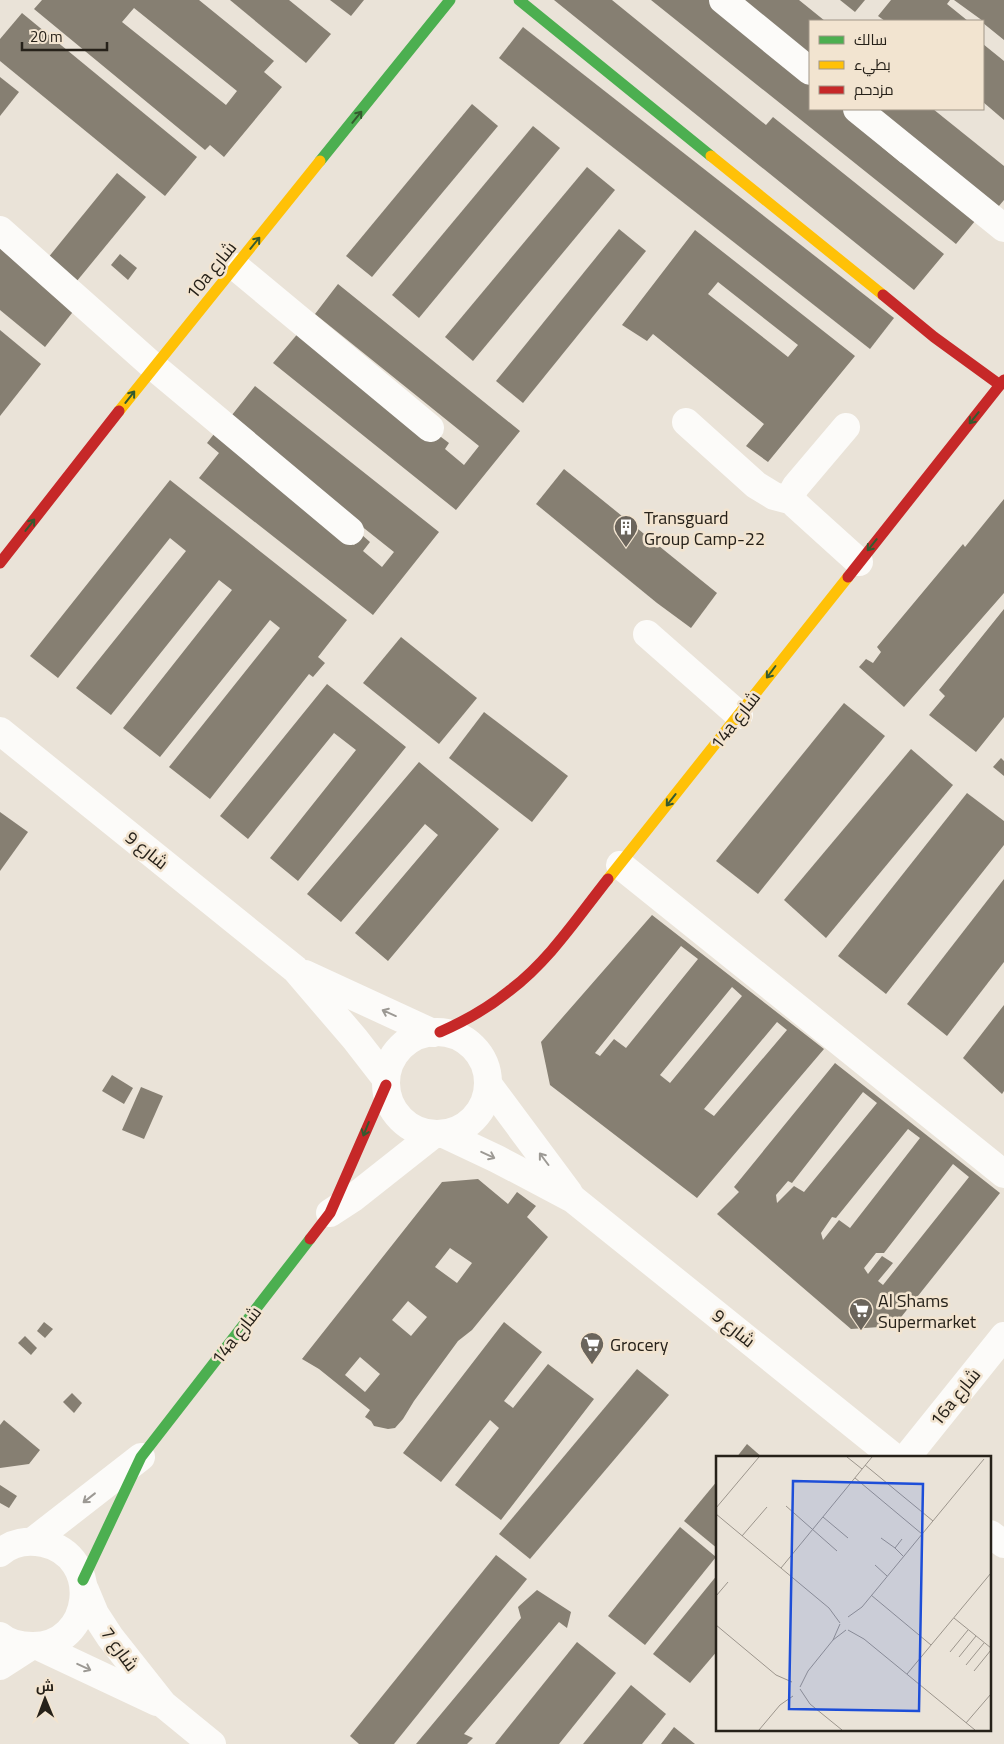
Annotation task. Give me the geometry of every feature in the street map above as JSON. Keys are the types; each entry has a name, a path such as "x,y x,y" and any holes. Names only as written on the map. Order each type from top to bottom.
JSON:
{"street":[{"name":"10a شارع","path":"0,563 154,367 450,0"},
{"path":"519,0 934,337 1002,382"},
{"path":"723,0 809,70"},
{"path":"858,110 1004,228"},
{"path":"0,230 154,367 350,531"},
{"path":"236,267 430,428"},
{"name":"14a شارع","path":"437,1033 466,1021 489,1008 530,975 547,956 1002,382"},
{"path":"686,422 756,485 774,496 793,501 858,562"},
{"path":"793,501 793,491 796,486 846,427"},
{"path":"647,634 739,715"},
{"name":"شارع 9","path":"0,731 295,969 355,1039 386,1082"},
{"path":"620,864 1004,1174"},
{"name":"شارع 9","path":"295,969 437,1033"},
{"path":"437,1033 458,1037 474,1048 485,1064 488,1084 484,1104 472,1120 455,1131 439,1134 415,1130 400,1118 390,1103 386,1082 394,1056 406,1043 422,1034 437,1033"},
{"name":"14a شارع","path":"84,1585 141,1457 330,1213 386,1082"},
{"name":"شارع 9","path":"488,1084 573,1199"},
{"name":"14a شارع","path":"330,1213 439,1134"},
{"name":"شارع 9","path":"439,1134 497,1159 573,1199 893,1456"},
{"name":"16a شارع","path":"908,1456 1004,1336"},
{"name":"14a شارع","path":"13,1543 141,1457"},
{"path":"992,1535 1004,1544"},
{"name":"شارع 7","path":"13,1543 50,1544 65,1553 76,1565 95,1614 110,1637 163,1704 212,1744"},
{"path":"0,1666 36,1646 59,1640 74,1627 83,1609 84,1585"},
{"name":"شارع 7","path":"0,1636 4,1640 22,1646 36,1646 163,1704"}],"building":[{"path":"42,0 199,0 274,61 264,72 282,87 224,157 210,145 205,150 34,9","holes":["134,8 237,91 226,105 122,22"]},
{"path":"230,0 289,0 331,34 306,63"},
{"path":"330,0 364,0 351,16"},
{"path":"554,0 612,0 766,125 773,117 944,254 914,290"},
{"path":"651,0 713,0 809,76 809,110 851,110 888,139 882,147 901,163 906,157 980,215 956,244"},
{"path":"729,0 799,0 824,20 809,20 809,64"},
{"path":"840,0 865,0 855,12"},
{"path":"891,0 950,0 947,4 967,20 884,20 878,16"},
{"path":"954,0 1004,0 1004,40 984,24 984,20"},
{"path":"22,13 197,157 165,196 0,61 0,39"},
{"path":"523,27 894,318 870,349 499,58"},
{"path":"984,45 1004,61 1004,120 984,103"},
{"path":"0,77 19,92 0,116"},
{"path":"472,104 498,126 372,277 346,256"},
{"path":"865,110 934,110 1004,166 1004,200 993,213"},
{"path":"533,126 560,148 419,318 392,295"},
{"path":"587,167 615,190 473,361 445,337"},
{"path":"117,173 146,197 72,287 43,264"},
{"path":"619,229 646,251 523,403 496,381"},
{"path":"695,230 855,356 768,462 746,446 764,424 653,334 647,341 622,325","holes":["718,282 798,345 788,357 708,294"]},
{"path":"0,247 76,308 45,347 0,310"},
{"path":"120,254 137,268 128,280 111,265"},
{"path":"338,284 520,431 456,510 273,363 300,331 449,443 445,449 464,465 479,446 315,314"},
{"path":"0,330 41,364 0,416"},
{"path":"255,386 439,532 373,615 199,478 219,453 207,443 214,434 354,545 362,535 370,542 363,551 382,567 394,552 228,420"},
{"name":"Transguard Group Camp-22","path":"564,469 717,593 691,628 657,603 536,504"},
{"path":"170,480 347,620 318,657 325,663 313,677 309,674 210,799 169,767 280,628 270,620 160,757 123,728 232,590 219,580 111,715 76,688 186,551 170,538 58,678 30,656"},
{"path":"1004,499 1004,593 904,707 859,667 866,659 873,663 881,652 877,647 963,544 965,547"},
{"path":"1004,609 1004,717 976,752 929,715 945,696 939,690"},
{"path":"401,637 477,698 439,744 363,683"},
{"path":"327,684 406,747 298,881 270,858 356,750 334,733 248,839 220,816"},
{"path":"844,703 885,736 758,894 716,861"},
{"path":"484,712 568,776 532,822 449,758"},
{"path":"911,749 953,785 826,938 784,900"},
{"path":"1001,758 1004,761 1004,776 993,767"},
{"path":"419,762 499,829 388,961 355,933 438,835 425,824 341,922 307,894"},
{"path":"967,793 1004,821 1004,845 886,994 838,956"},
{"path":"0,812 28,832 0,871"},
{"path":"1004,879 1004,962 947,1036 907,1004"},
{"path":"652,915 824,1049 697,1198 550,1085 541,1042","holes":["681,946 698,959 626,1048 614,1039 600,1056 595,1053","732,987 742,996 670,1083 660,1075","777,1022 787,1030 714,1116 704,1109"]},
{"path":"1004,1005 1004,1091 1002,1094 963,1058"},
{"path":"835,1063 1000,1193 894,1326 851,1329 717,1214 739,1192 734,1187","holes":["863,1092 877,1103 804,1192 794,1186 777,1203 776,1195 788,1181 792,1183","908,1129 920,1138 850,1228 839,1220 823,1240 821,1233 832,1217 836,1218","953,1164 969,1177 883,1285 878,1281 893,1263 882,1256 868,1274 864,1268 876,1253 884,1253"]},
{"path":"112,1075 133,1088 124,1104 102,1091"},
{"path":"141,1087 163,1096 144,1139 122,1130"},
{"path":"478,1179 508,1204 517,1192 536,1206 527,1217 548,1237 472,1330 458,1341 395,1428 388,1429 374,1426 365,1417 370,1410 319,1369 302,1359 442,1182","holes":["450,1248 472,1263 457,1283 435,1267","408,1301 427,1317 411,1336 392,1320","360,1357 380,1374 365,1392 345,1375"]},
{"path":"44,1322 53,1329 45,1338 37,1331"},
{"path":"504,1322 542,1352 504,1401 513,1408 548,1364 594,1399 501,1520 455,1485 499,1428 490,1420 441,1482 403,1453"},
{"path":"25,1336 37,1348 31,1355 18,1343"},
{"path":"637,1369 669,1395 530,1559 499,1534"},
{"path":"72,1393 82,1403 74,1413 63,1402"},
{"path":"4,1420 40,1450 29,1464 0,1468 0,1425"},
{"path":"747,1444 761,1456 738,1456"},
{"path":"716,1482 716,1547 684,1521"},
{"path":"0,1485 17,1496 9,1508 0,1503"},
{"path":"680,1527 716,1557 645,1645 608,1616"},
{"path":"496,1555 527,1579 394,1744 359,1744 350,1736"},
{"path":"716,1576 716,1652 690,1683 653,1654"},
{"path":"537,1590 571,1612 567,1628 559,1622 464,1734 473,1738 467,1744 416,1744 521,1618 518,1607"},
{"path":"577,1642 616,1673 559,1744 495,1744"},
{"path":"631,1685 666,1714 642,1744 583,1744"},
{"path":"674,1727 695,1744 661,1744"}],"traffic: fast":[{"path":"320,161 450,0"},
{"path":"519,0 711,156"},
{"path":"83,1580 141,1457 310,1239"}],"traffic: slow":[{"path":"711,156 883,295"},
{"path":"119,411 320,161"},
{"path":"608,879 848,577"}],"traffic: jam":[{"path":"883,295 934,337 1000,385"},
{"path":"848,577 1004,380"},
{"path":"0,563 119,411"},
{"path":"440,1032 485,1009 523,979 550,953 608,879"},
{"path":"310,1239 330,1213 386,1085"}],"place":[{"name":"Transguard Group Camp-22","path":"626,548"},
{"name":"Al Shams Supermarket","path":"861,1331"},
{"name":"Grocery","path":"592,1365"}]}
